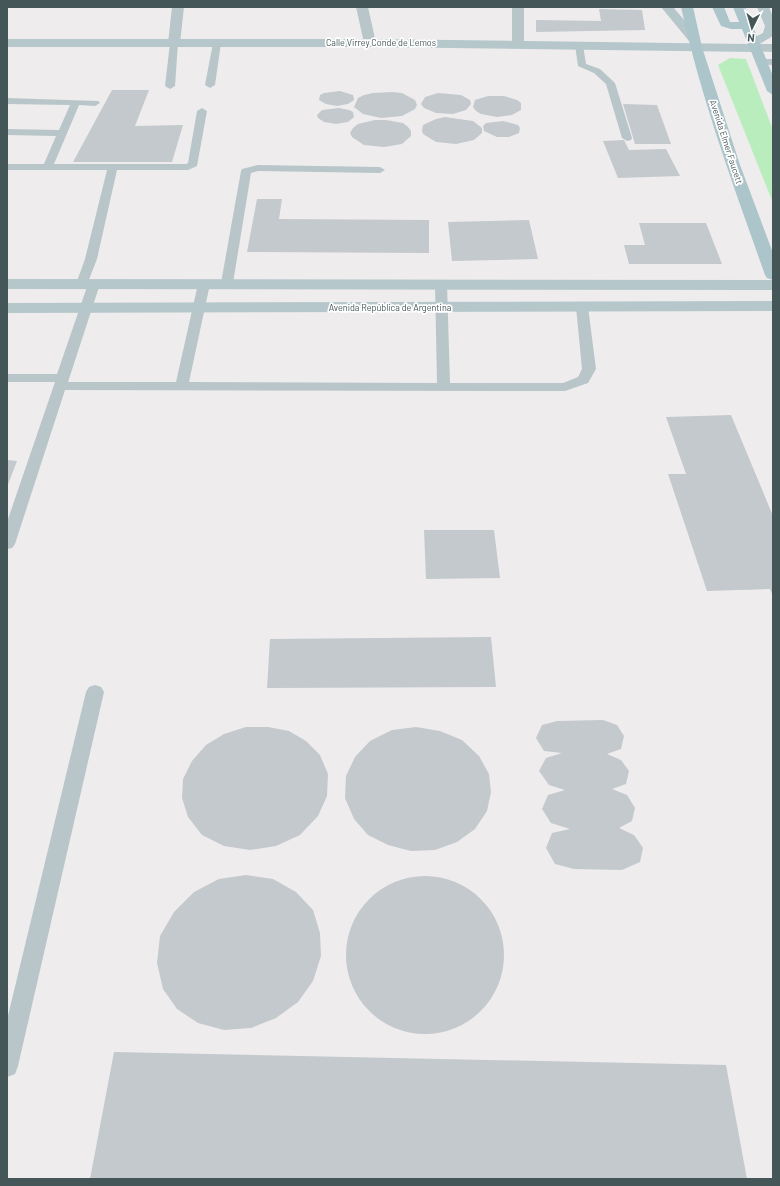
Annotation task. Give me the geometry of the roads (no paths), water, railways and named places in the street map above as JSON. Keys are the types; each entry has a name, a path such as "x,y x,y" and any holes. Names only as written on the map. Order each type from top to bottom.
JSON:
{"main road":[{"path":"667,7 694,42"},
{"name":"Avenida Elmer Faucett","path":"687,7 694,42 734,165 773,275"},
{"path":"718,7 725,24 731,26 746,25"},
{"path":"739,7 754,46 769,68 773,91"},
{"path":"754,46 771,35 771,26 763,7"},
{"name":"Calle Virrey Conde de Lemos","path":"7,43 370,43 579,45 694,42 754,46"},
{"path":"7,284 227,283 773,285"},
{"name":"Avenida República de Argentina","path":"7,308 773,306"}],"street":[{"path":"174,43 178,7"},
{"path":"362,7 370,43"},
{"path":"518,7 518,44"},
{"path":"754,46 773,48"}],"lane":[{"path":"170,86 174,43"},
{"path":"210,85 217,43"},
{"path":"579,45 582,66 597,71 610,83 627,138"},
{"path":"7,102 95,102"},
{"path":"48,167 76,102"},
{"path":"7,167 191,166 202,111"},
{"path":"7,132 63,133"},
{"path":"7,544 85,308 91,259 113,167"},
{"path":"227,283 246,171 258,168 380,170"},
{"path":"182,386 204,284"},
{"path":"441,284 444,387"},
{"path":"7,378 60,382 182,386 565,387 583,380 589,369 582,307"},
{"path":"7,1066 95,692"}]}
